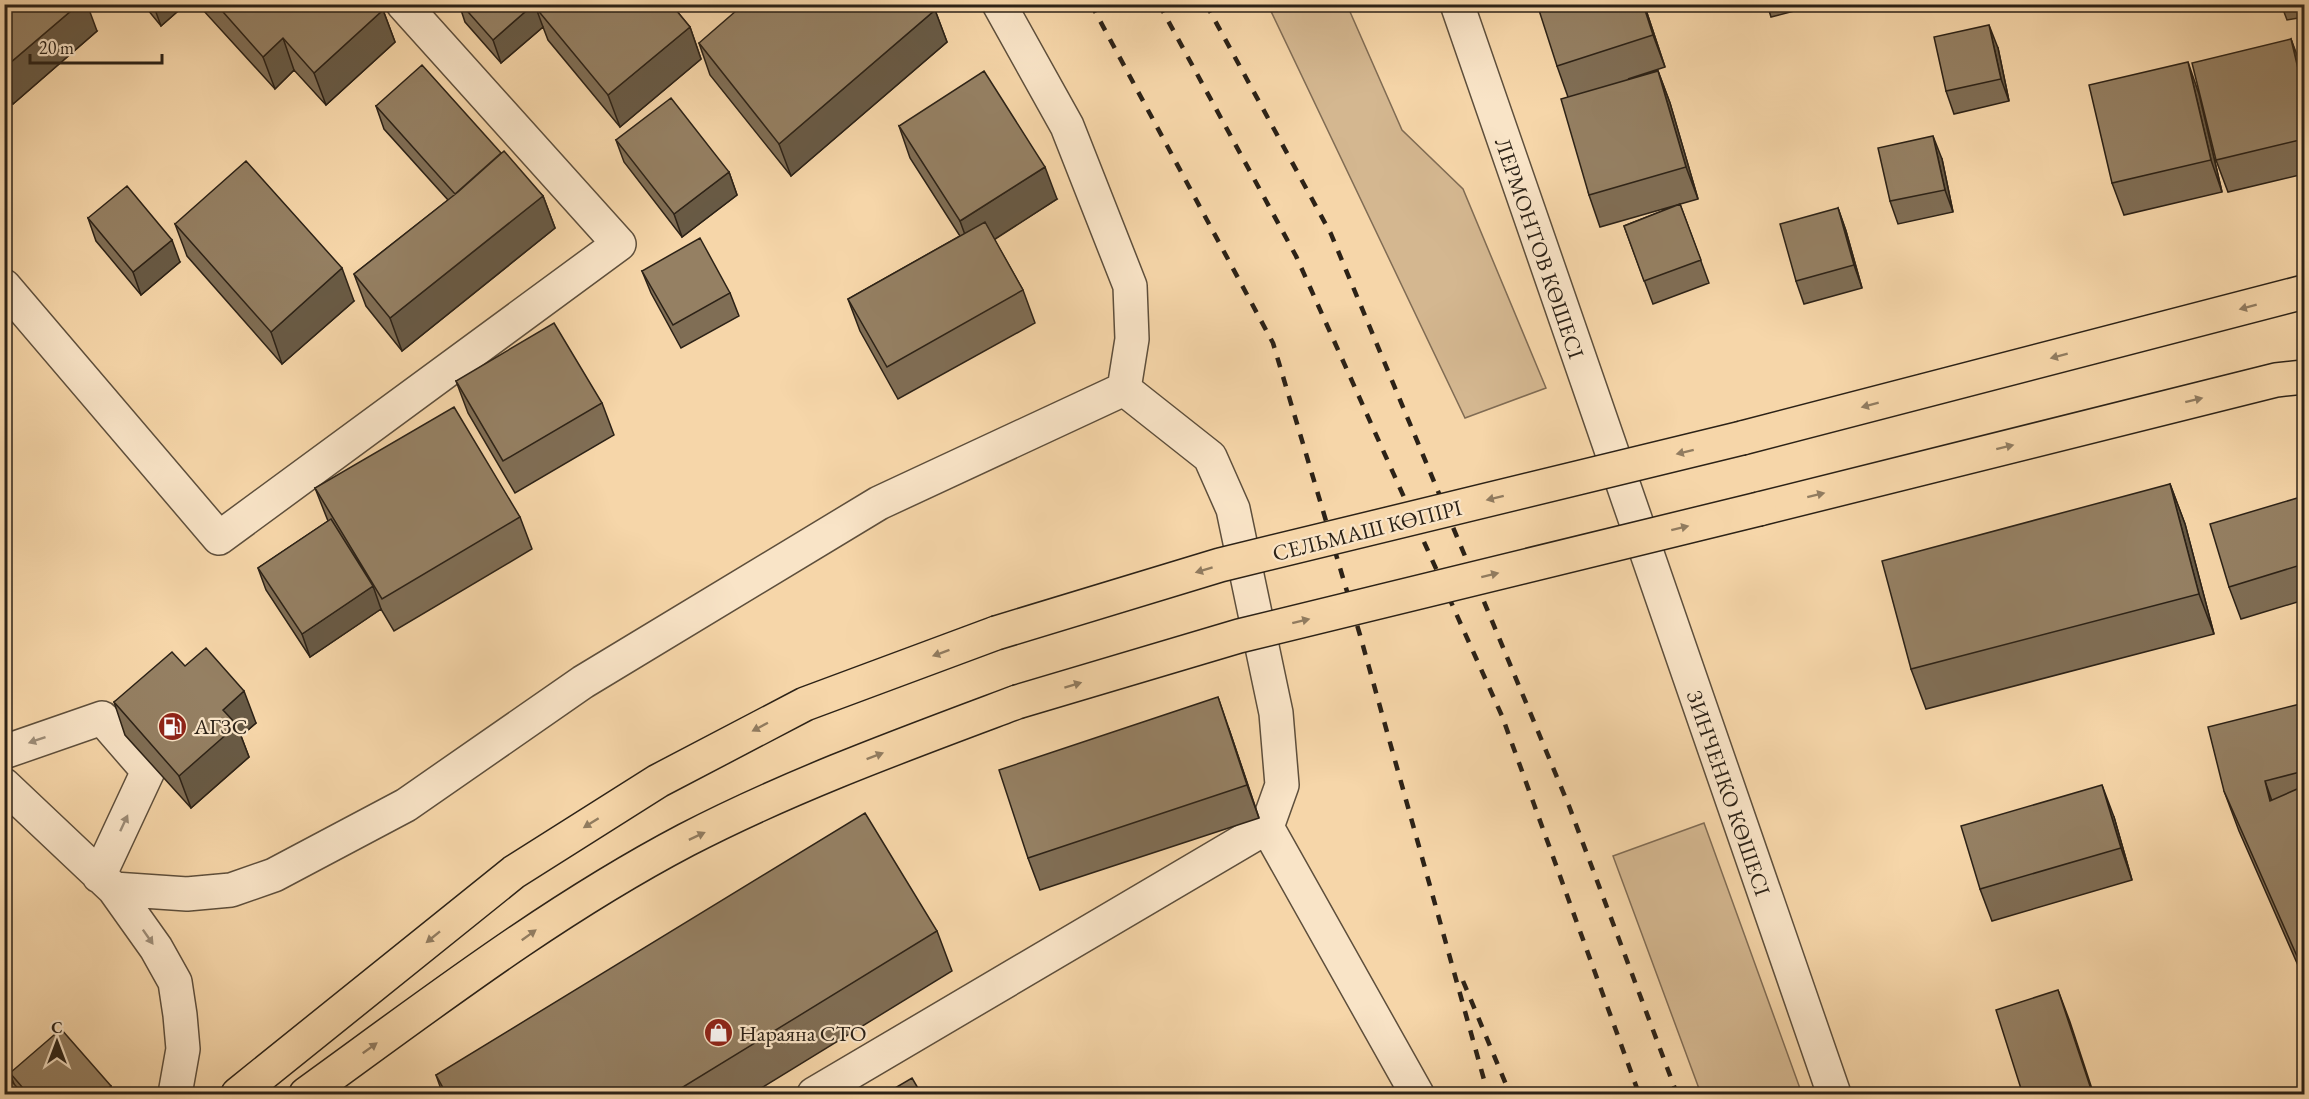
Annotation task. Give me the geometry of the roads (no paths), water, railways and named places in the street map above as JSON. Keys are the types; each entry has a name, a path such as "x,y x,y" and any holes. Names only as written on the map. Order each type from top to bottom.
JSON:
{"main road":[{"name":"СЕЛЬМАШ КӨПІРІ","path":"238,1095 514,872 658,781 805,704 996,633 1220,565 1742,438 2304,292"},
{"path":"306,1095 333,1084 540,927 686,840 841,768 1017,702 1239,636 2276,380 2304,377"}],"street":[{"path":"4,286 219,538 619,244 403,4"},
{"path":"999,4 1067,126 1130,286 1132,339 1124,389"},
{"name":"ЛЕРМОНТОВ КӨШЕСІ","path":"1457,4 1623,492"},
{"path":"814,1095 1267,827 1282,785 1276,713 1233,509 1210,456 1124,389"},
{"path":"107,882 187,894 231,890 274,875 406,805 583,682 879,503 1124,389"},
{"name":"ЗИНЧЕНКО КӨШЕСІ","path":"1623,492 1834,1095"},
{"path":"4,752 102,718 148,771 107,882"},
{"path":"4,785 107,882 156,948 174,982 183,1048 176,1095"},
{"path":"1267,827 1417,1095"}],"railway":[{"path":"1091,4 1273,343 1360,635 1488,1094"},
{"path":"1159,4 1296,256 1502,716 1639,1094"},
{"path":"1206,4 1331,234 1569,806 1677,1094"},
{"path":"1463,981 1510,1094"}],"place":[{"name":"АГЗС","path":"173,726"},
{"name":"Нараяна СТО","path":"718,1033"}]}
